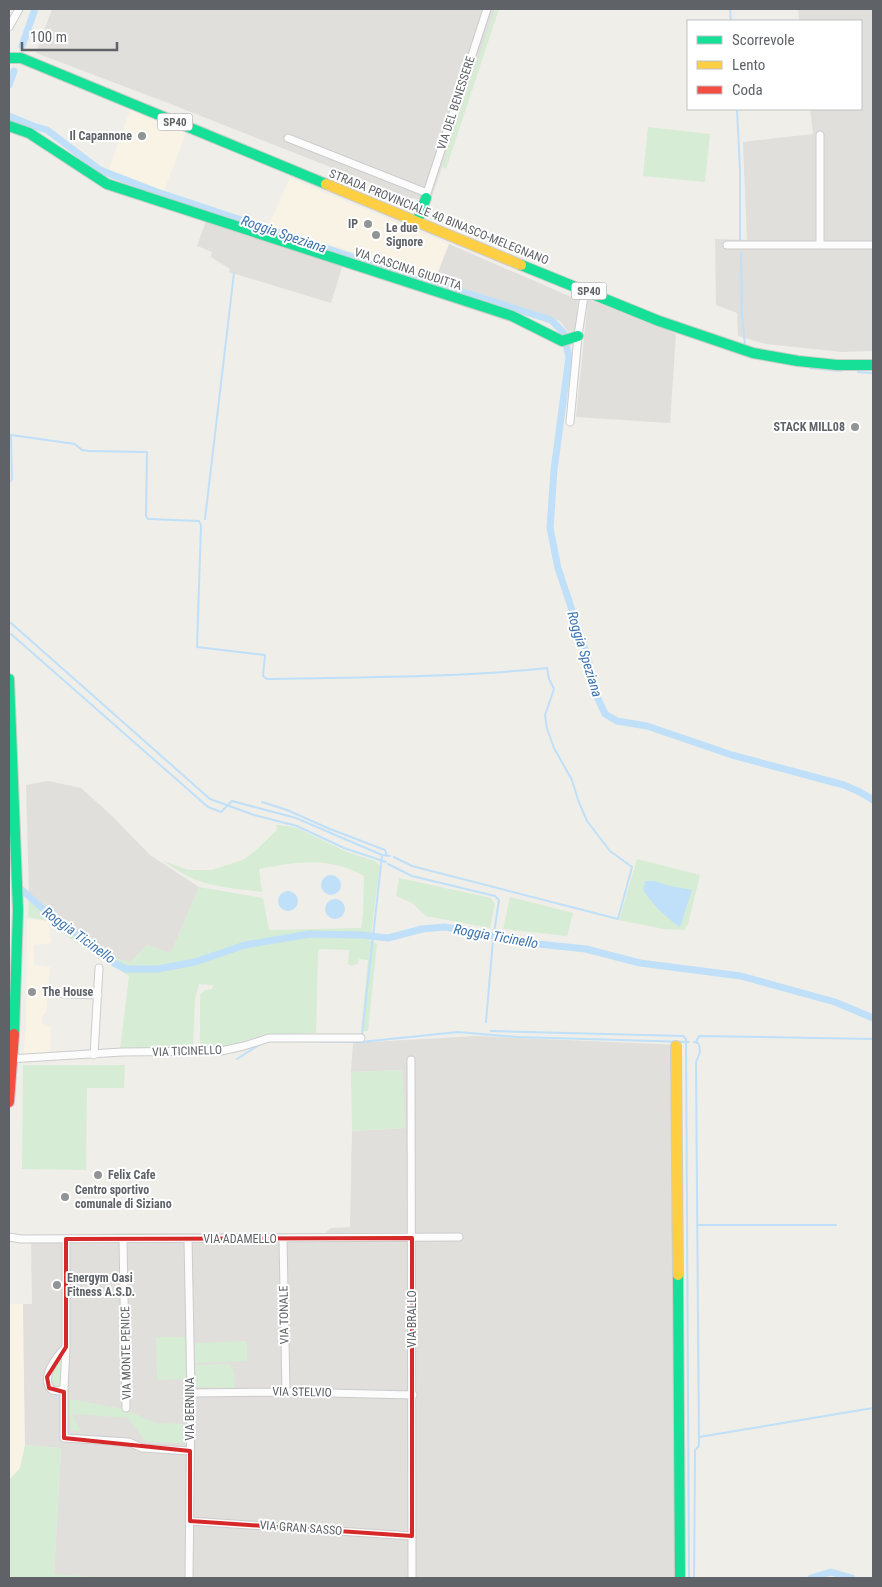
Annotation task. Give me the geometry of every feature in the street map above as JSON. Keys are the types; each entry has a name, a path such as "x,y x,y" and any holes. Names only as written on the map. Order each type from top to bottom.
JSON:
{"main road":[{"name":"STRADA PROVINCIALE 40 BINASCO-MELEGNANO","path":"9,48 21,58 417,222 709,340 753,353 798,361 837,365 873,363"},
{"name":"STRADA PROVINCIALE 40 BINASCO-MELEGNANO","path":"9,58 21,58"},
{"name":"VIA CASCINA GIUDITTA","path":"9,126 29,133 107,184 512,316 562,340 578,336"},
{"path":"417,222 426,195"},
{"path":"9,679 18,910 9,1102"},
{"path":"676,1046 680,1578"}],"street":[{"name":"VIA DEL BENESSERE","path":"426,195 487,9"},
{"path":"9,16 18,10"},
{"path":"9,26 18,10"},
{"path":"820,135 820,245"},
{"path":"288,138 426,195"},
{"path":"728,245 873,245"},
{"path":"570,422 578,336 585,289"},
{"path":"94,1055 99,968"},
{"path":"47,993 98,995"},
{"name":"VIA TICINELLO","path":"11,1059 122,1052 221,1051 269,1038 360,1038"},
{"name":"VIA BRALLO","path":"412,1060 412,1578"},
{"path":"9,1236 21,1239"},
{"name":"VIA ADAMELLO","path":"21,1239 459,1237"},
{"path":"9,1243 21,1239"},
{"path":"66,1239 64,1438 129,1442 142,1448 190,1451"},
{"name":"VIA MONTE PENICE","path":"124,1239 126,1408"},
{"name":"VIA BERNINA","path":"188,1239 191,1392 189,1578"},
{"name":"VIA TONALE","path":"283,1239 286,1392"},
{"path":"64,1388 59,1391 52,1390 48,1384 48,1377 55,1360 66,1346"},
{"name":"VIA STELVIO","path":"191,1392 413,1395"},
{"name":"VIA GRAN SASSO","path":"190,1521 412,1536"}],"highlighted area":[{"path":"412,1238 412,1536 190,1521 190,1451 64,1438 64,1392 49,1388 47,1377 66,1347 66,1239"}],"shaded area":[{"path":"52,9 495,9 431,200 409,198 36,53"},
{"path":"798,9 873,9 873,351 842,352 766,344 738,336 737,313 716,305 715,239 747,240 743,142 813,134 810,110 862,110 862,20 799,20"},
{"path":"131,108 187,131 164,191 108,171"},
{"path":"290,178 449,244 435,280 269,224"},
{"path":"207,218 343,264 331,303 229,272 230,269 211,257 212,252 197,246"},
{"path":"449,244 578,300 576,330 568,332 560,321 435,280"},
{"path":"588,299 676,334 670,423 576,417"},
{"path":"48,781 81,788 111,815 150,855 199,887 171,953 147,945 131,962 113,958 29,893 26,785"},
{"path":"27,919 49,921 51,943 34,945 34,965 50,967 46,1013 42,1017 42,1023 51,1027 50,1053 47,1056 23,1057 26,1028"},
{"path":"476,1036 680,1045 685,1578 108,1578 54,1575 61,1448 25,1445 23,1304 32,1304 31,1236 124,1233 325,1233 331,1228 350,1227 352,1131 405,1128 402,1070 351,1072 353,1043"},
{"path":"9,1304 23,1304 25,1445 20,1468 9,1480"}],"green space":[{"path":"495,9 499,9 446,169 442,166"},
{"path":"648,127 710,134 705,182 643,176"},
{"path":"276,825 297,828 347,852 375,861 380,866 371,934 368,939 377,944 368,1031 361,1032 368,960 359,959 357,964 351,966 348,964 349,950 319,949 316,1033 263,1035 227,1046 200,1047 200,995 205,990 212,989 213,985 199,984 195,999 193,1047 120,1050 129,976 74,941 49,921 28,917 29,893 113,958 131,962 147,945 171,953 199,887 263,898 269,930 361,928 364,876 338,865 312,862 259,869 262,892 205,883 180,872 163,861 189,870 212,870 243,860 276,831"},
{"path":"637,859 700,875 688,924 684,930 664,929 619,920"},
{"path":"399,878 491,898 495,904 490,928 426,916 412,903 396,896"},
{"path":"510,897 573,913 567,936 503,929"},
{"path":"23,1065 125,1065 124,1088 87,1088 86,1170 22,1169"},
{"path":"402,1070 405,1128 352,1131 351,1072"},
{"path":"156,1337 185,1337 186,1379 157,1380"},
{"path":"247,1341 247,1361 195,1363 195,1343"},
{"path":"62,1356 61,1383 57,1388 54,1388 50,1379"},
{"path":"231,1364 231,1369 234,1369 235,1388 196,1387 195,1365"},
{"path":"70,1399 124,1409 156,1423 184,1424 183,1443 146,1442 128,1418 72,1414 82,1433 71,1430"},
{"path":"25,1445 61,1448 54,1574 108,1578 9,1578 9,1480 20,1468"}],"water":[{"path":"327,875 335,875 341,881 341,889 335,895 327,895 321,889 321,881"},
{"path":"645,881 655,881 692,890 680,927 660,910 643,890"},
{"path":"284,891 292,891 298,897 298,905 292,911 284,911 278,905 278,897"},
{"path":"331,899 339,899 345,905 345,913 339,919 331,919 325,913 325,905"}],"waterway":[{"name":"Roggia Speziana","path":"22,46 35,9"},
{"path":"730,9 731,20"},
{"name":"Roggia Speziana","path":"9,85 14,71"},
{"path":"737,110 740,171 740,241"},
{"name":"Roggia Speziana","path":"9,116 47,130 100,170 157,192 349,256 551,320 566,337"},
{"path":"67,164 105,188"},
{"path":"741,253 742,316 745,345"},
{"path":"205,519 234,273"},
{"name":"Roggia Speziana","path":"566,344 569,357 554,470 550,528 558,568 588,658 594,690 605,714 617,721 647,726 732,755 844,785 873,800"},
{"path":"810,368 841,371"},
{"path":"858,372 873,373"},
{"path":"9,483 12,479 11,435 75,444 82,450 89,451 147,452 146,516 148,519 199,521 201,525 197,647 265,655 263,676 267,679 442,675 547,668 549,679 554,689 545,715 547,729 554,748 572,780 587,821 610,851 632,867 618,919 412,866 394,857"},
{"path":"11,623 210,799 254,815 297,826 344,848 386,862"},
{"path":"11,634 208,807 221,812 232,801 296,818 382,855 390,856"},
{"path":"262,802 287,810 385,850 387,856"},
{"path":"362,1035 382,856"},
{"path":"388,864 412,876 495,896 499,900 493,940 486,1022"},
{"name":"Roggia Ticinello","path":"22,890 50,915 86,940 114,963 126,969 158,969 195,962 245,945 310,934 362,935 388,938 422,929 445,927 538,944 586,949 640,963 741,976 835,1002 873,1018"},
{"path":"491,1031 683,1036 686,1039 689,1578"},
{"path":"361,1041 458,1032 517,1037 689,1042"},
{"path":"696,1042 699,1036 873,1039"},
{"path":"291,1041 361,1042"},
{"path":"694,1042 698,1043 700,1050 696,1062 699,1446 695,1450 694,1578"},
{"path":"237,1059 259,1045"},
{"path":"697,1225 836,1225"},
{"path":"699,1437 873,1408"},
{"name":"Roggia Speziana","path":"811,1578 831,1572 852,1578"}],"traffic: fast":[{"path":"9,58 21,58 326,184"},
{"path":"9,126 29,133 107,184 512,316 562,341 578,336"},
{"path":"417,222 426,198"},
{"path":"521,265 659,321 753,353 798,361 837,365 873,365"},
{"path":"9,679 18,910 14,1034"},
{"path":"678,1275 680,1578"}],"traffic: slow":[{"path":"326,184 521,265"},
{"path":"676,1046 678,1275"}],"traffic: jam":[{"path":"9,1102 14,1034"}],"place":[{"name":"Il Capannone","path":"142,136"},
{"name":"IP","path":"368,224"},
{"name":"Le due Signore","path":"376,235"},
{"name":"STACK MILL08","path":"855,427"},
{"name":"The House","path":"32,992"},
{"name":"Felix Cafe","path":"98,1175"},
{"name":"Centro sportivo comunale di Siziano","path":"65,1197"},
{"name":"Energym Oasi Fitness A.S.D.","path":"57,1285"}]}
